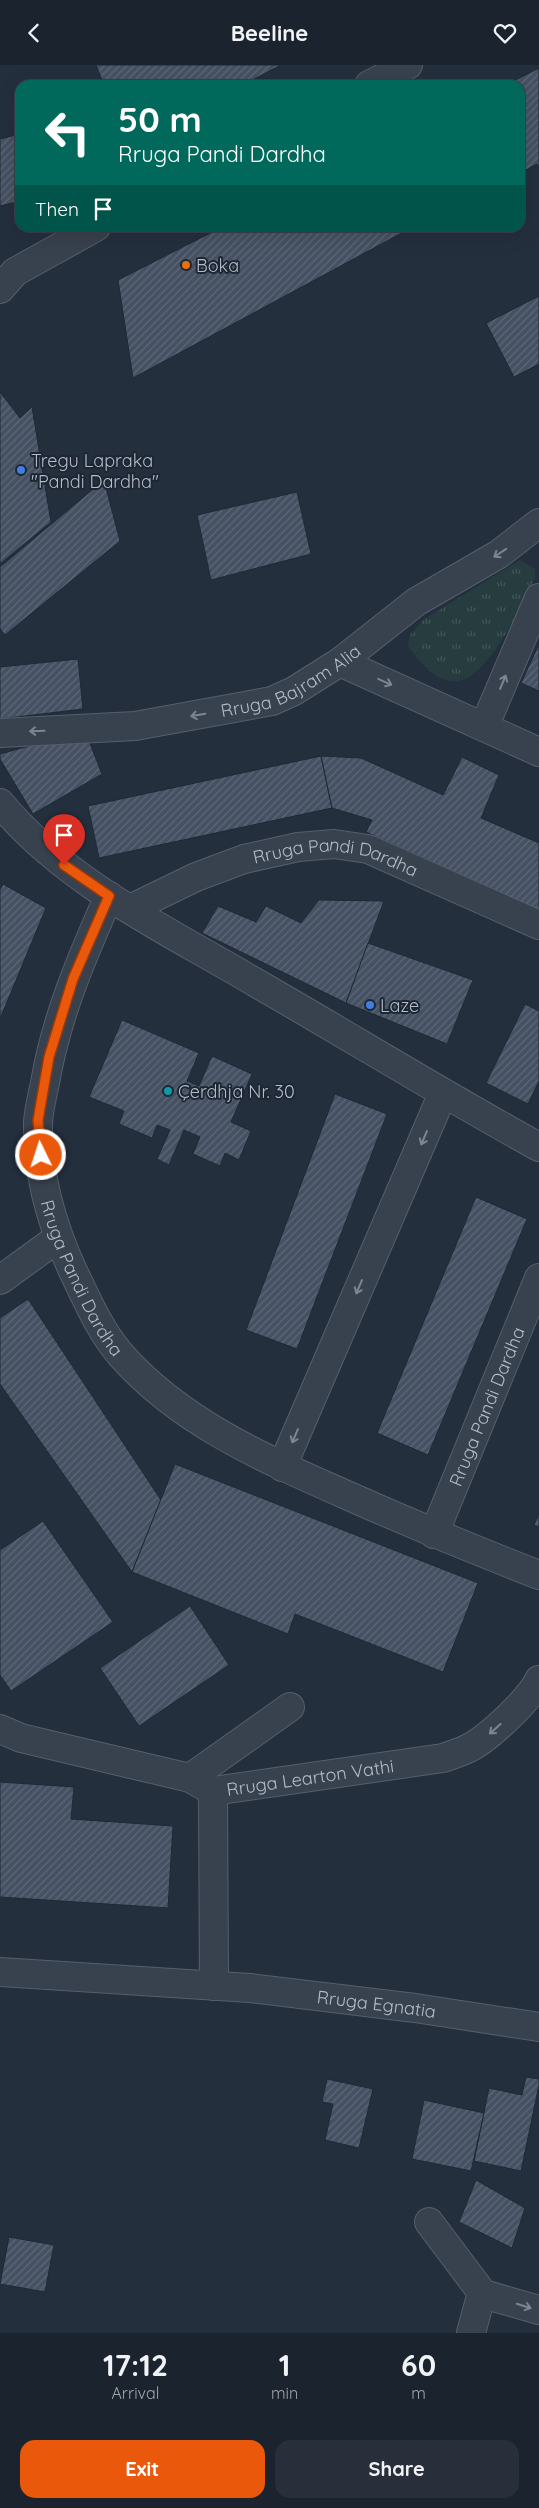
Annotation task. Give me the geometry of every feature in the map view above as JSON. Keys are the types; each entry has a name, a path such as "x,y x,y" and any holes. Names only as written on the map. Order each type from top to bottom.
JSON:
{"street":[{"path":"379,80 408,65"},
{"path":"0,289 16,272 87,232"},
{"name":"Rruga Bajram Alia","path":"0,733 135,726 272,701 294,691 340,662 416,602 499,554 539,523"},
{"path":"484,727 539,598"},
{"path":"340,662 539,752"},
{"path":"0,803 50,854 120,902 443,1093 539,1147"},
{"name":"Rruga Pandi Dardha","path":"539,925 368,849 334,844 298,847 244,859 120,902 73,979 49,1057 38,1120 43,1189 58,1238 93,1311 121,1354 165,1397 219,1434 282,1467 434,1534 539,1575"},
{"path":"282,1467 443,1093"},
{"path":"0,1280 58,1238"},
{"name":"Rruga Pandi Dardha","path":"434,1534 539,1279"},
{"name":"Rruga Learton Vathi","path":"0,1729 21,1738 202,1784 443,1758 470,1748 492,1732 527,1713 539,1680"},
{"path":"214,1985 202,1784 290,1707"},
{"name":"Rruga Egnatia","path":"0,1972 214,1985 415,2008 539,2027"},
{"path":"429,2222 483,2294 539,2310"},
{"path":"471,2333 480,2296 483,2294"}],"green space":[{"path":"520,560 535,569 535,578 512,623 490,657 465,679 452,681 432,673 421,663 408,646 410,635 423,620"}],"building":[{"path":"96,65 281,65 252,80 102,80"},
{"path":"539,68 539,167 537,164 525,170 525,80 516,80"},
{"path":"15,135 15,202 0,206 0,139"},
{"path":"212,232 404,232 133,378 118,280"},
{"path":"539,296 539,364 514,377 486,323"},
{"name":"Tregu Lapraka \"Pandi Dardha\"","path":"0,392 20,418 32,407 51,522 0,564"},
{"path":"104,480 120,541 5,635 0,629 0,567"},
{"path":"297,492 311,554 211,580 197,515"},
{"path":"539,644 539,691 521,683"},
{"path":"78,659 83,709 0,719 0,667"},
{"path":"89,741 102,774 33,814 0,759 0,754 40,743"},
{"path":"321,756 332,808 99,858 88,806"},
{"path":"321,756 361,758 443,795 462,757 499,775 481,818 539,843 539,910 366,832 372,820 332,808"},
{"path":"3,884 46,908 0,1019 0,890"},
{"path":"319,900 384,901 346,1003 202,933 218,906 256,922 266,906 301,923"},
{"path":"368,943 473,980 447,1044 346,1003"},
{"path":"525,1004 539,1011 539,1081 528,1104 486,1083"},
{"name":"Çerdhja Nr. 30","path":"122,1020 199,1053 187,1081 199,1086 212,1056 252,1074 231,1122 251,1131 239,1160 225,1153 220,1166 193,1154 200,1137 184,1130 169,1165 157,1159 170,1130 157,1125 152,1138 119,1124 124,1111 89,1097"},
{"path":"335,1094 387,1114 297,1349 246,1330"},
{"path":"476,1197 527,1219 428,1455 377,1433"},
{"path":"28,1299 161,1500 132,1572 0,1384 0,1318"},
{"path":"175,1464 478,1583 443,1672 295,1614 288,1634 132,1572"},
{"path":"539,1513 539,1527 534,1525"},
{"path":"43,1521 113,1622 11,1691 0,1675 0,1550"},
{"path":"190,1606 229,1665 139,1726 100,1668"},
{"path":"0,1782 74,1787 71,1819 173,1826 168,1908 0,1897"},
{"path":"526,2077 539,2079 539,2085 521,2171 474,2161 489,2088 522,2095"},
{"path":"327,2079 373,2089 359,2148 325,2140 333,2104 322,2102"},
{"path":"424,2100 484,2113 471,2171 412,2159"},
{"path":"476,2180 525,2208 512,2248 459,2222"},
{"path":"9,2237 54,2245 45,2292 0,2284"}],"place":[{"name":"Boka","path":"186,265"},
{"name":"Tregu Lapraka \"Pandi Dardha\"","path":"21,470"},
{"name":"Laze","path":"370,1005"},
{"name":"Çerdhja Nr. 30","path":"168,1091"}],"route":[{"path":"41,1155 38,1120 49,1057 73,979 109,896 64,865"}]}
